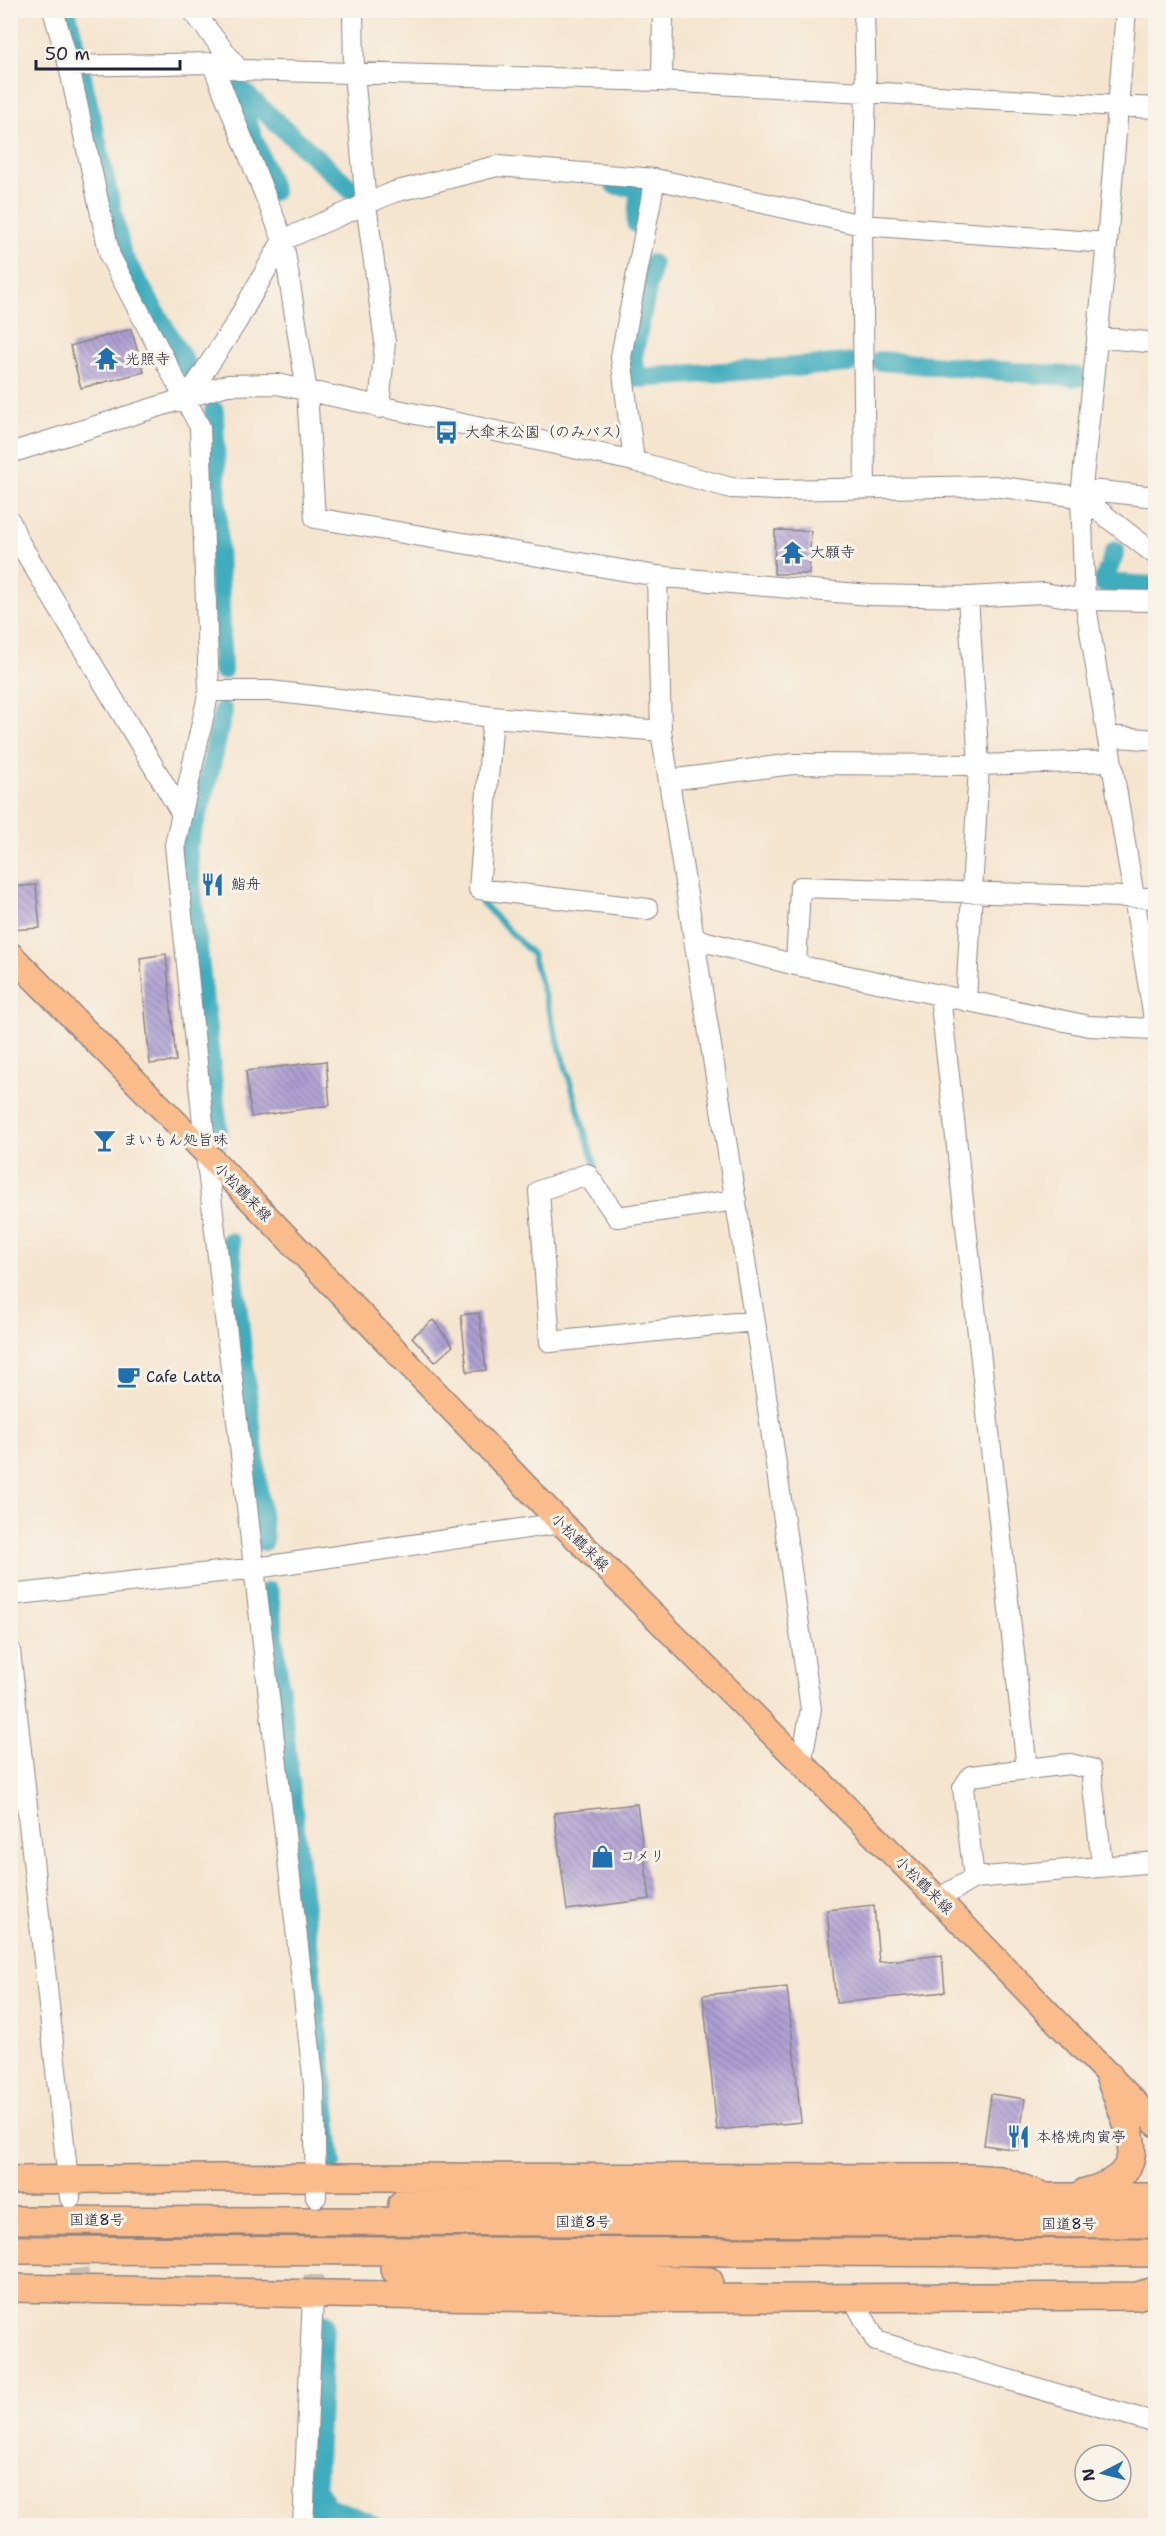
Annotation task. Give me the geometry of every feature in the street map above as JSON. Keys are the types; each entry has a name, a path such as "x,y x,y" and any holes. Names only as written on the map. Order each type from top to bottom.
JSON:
{"highway":[{"path":"10,2180 70,2189 971,2178 1000,2180 1054,2196 1107,2186 1128,2170 1133,2152 1126,2121 1109,2076"},
{"path":"201,2221 298,2207 663,2196 1155,2197"},
{"name":"国道8号","path":"10,2220 1155,2224"},
{"name":"国道8号","path":"10,2250 1155,2253"},
{"path":"199,2251 269,2265 742,2282 1155,2277"},
{"path":"10,2288 79,2282 313,2295 603,2293 853,2298 1137,2296 1155,2290"}],"main road":[{"name":"小松鶴来線","path":"10,954 206,1153 561,1523 801,1765 938,1899 1155,2124"}],"street":[{"path":"53,10 69,66 110,256 200,426 209,691 175,845 206,1153 256,1568 314,2084 317,2187"},
{"path":"192,10 239,70"},
{"path":"353,10 354,73 366,204 386,342 380,408"},
{"path":"662,81 663,10"},
{"path":"864,10 866,91 862,225 865,489"},
{"path":"695,939 796,965 1089,1026 1155,1030 1085,600 1081,493 1107,243 1126,10"},
{"path":"69,66 212,63 239,70 662,81 1155,108"},
{"path":"212,63 283,240 307,392 315,518 657,576 870,595 968,597 1044,593 1085,600 1155,601"},
{"path":"187,398 236,323 283,240 394,192 497,166 655,179 862,225 1107,243"},
{"path":"634,460 621,357 655,179"},
{"path":"1097,337 1155,343"},
{"path":"10,453 227,385 277,384 380,408 634,460 731,488 865,489 993,486 1155,496"},
{"path":"1081,493 1155,555"},
{"path":"10,521 18,540 182,814"},
{"path":"657,576 661,731 755,1322 811,1709 801,1765"},
{"path":"966,1001 974,890 979,765 968,597"},
{"path":"209,691 270,691 493,717 661,731"},
{"path":"493,717 479,889 648,909"},
{"path":"1107,736 1155,740"},
{"path":"669,780 793,764 979,765 1111,761"},
{"path":"796,965 800,887 974,890 1155,898"},
{"path":"940,996 1027,1769"},
{"path":"736,1200 617,1216 587,1174 539,1191 550,1342 755,1322"},
{"path":"10,1595 256,1568 561,1523"},
{"path":"10,1650 70,2189"},
{"path":"974,1878 963,1788 970,1776 1070,1764 1091,1769 1102,1865"},
{"path":"938,1899 974,1878 1155,1862"},
{"path":"303,2526 313,2295"},
{"path":"853,2298 876,2341 1155,2423"}],"building":[{"name":"光照寺","path":"131,329 144,372 81,388 70,346"},
{"name":"大願寺","path":"775,530 811,531 809,574 774,574"},
{"path":"36,885 40,928 10,930 10,887"},
{"path":"166,954 176,1061 150,1064 140,958"},
{"path":"326,1061 330,1105 251,1117 246,1071"},
{"path":"479,1313 486,1370 467,1372 461,1315"},
{"path":"433,1320 453,1346 435,1362 412,1337"},
{"name":"コメリ","path":"637,1804 650,1899 567,1910 554,1813"},
{"path":"874,1905 879,1962 942,1955 945,1992 836,2003 827,1910"},
{"path":"787,1987 801,2122 717,2130 703,1995"},
{"path":"991,2094 1025,2099 1018,2150 984,2145"}],"waterway":[{"path":"66,10 78,56"},
{"path":"81,73 122,255 188,368"},
{"path":"232,82 356,194"},
{"path":"234,87 273,191"},
{"path":"615,185 640,187 636,223"},
{"path":"652,264 632,361 639,378 849,363"},
{"path":"880,361 1078,377"},
{"path":"214,411 222,670"},
{"path":"1115,551 1103,583 1156,586"},
{"path":"219,1140 187,847 207,783 223,711"},
{"path":"482,903 532,954 595,1166"},
{"path":"230,1242 264,1541"},
{"path":"269,1592 332,2163"},
{"path":"317,2526 315,2500 324,2323"},
{"path":"316,2486 327,2506 376,2526"}],"tunnel":[{"path":"313,2295 316,2208"},
{"path":"72,2209 79,2275"}],"place":[{"name":"光照寺","path":"107,359"},
{"name":"大傘末公園（のみバス）","path":"447,432"},
{"name":"大願寺","path":"792,552"},
{"name":"鮨舟","path":"213,884"},
{"name":"まいもん処旨味","path":"105,1140"},
{"name":"Cafe Latta","path":"128,1377"},
{"name":"コメリ","path":"602,1856"},
{"name":"本格焼肉寅亭","path":"1018,2137"}]}
